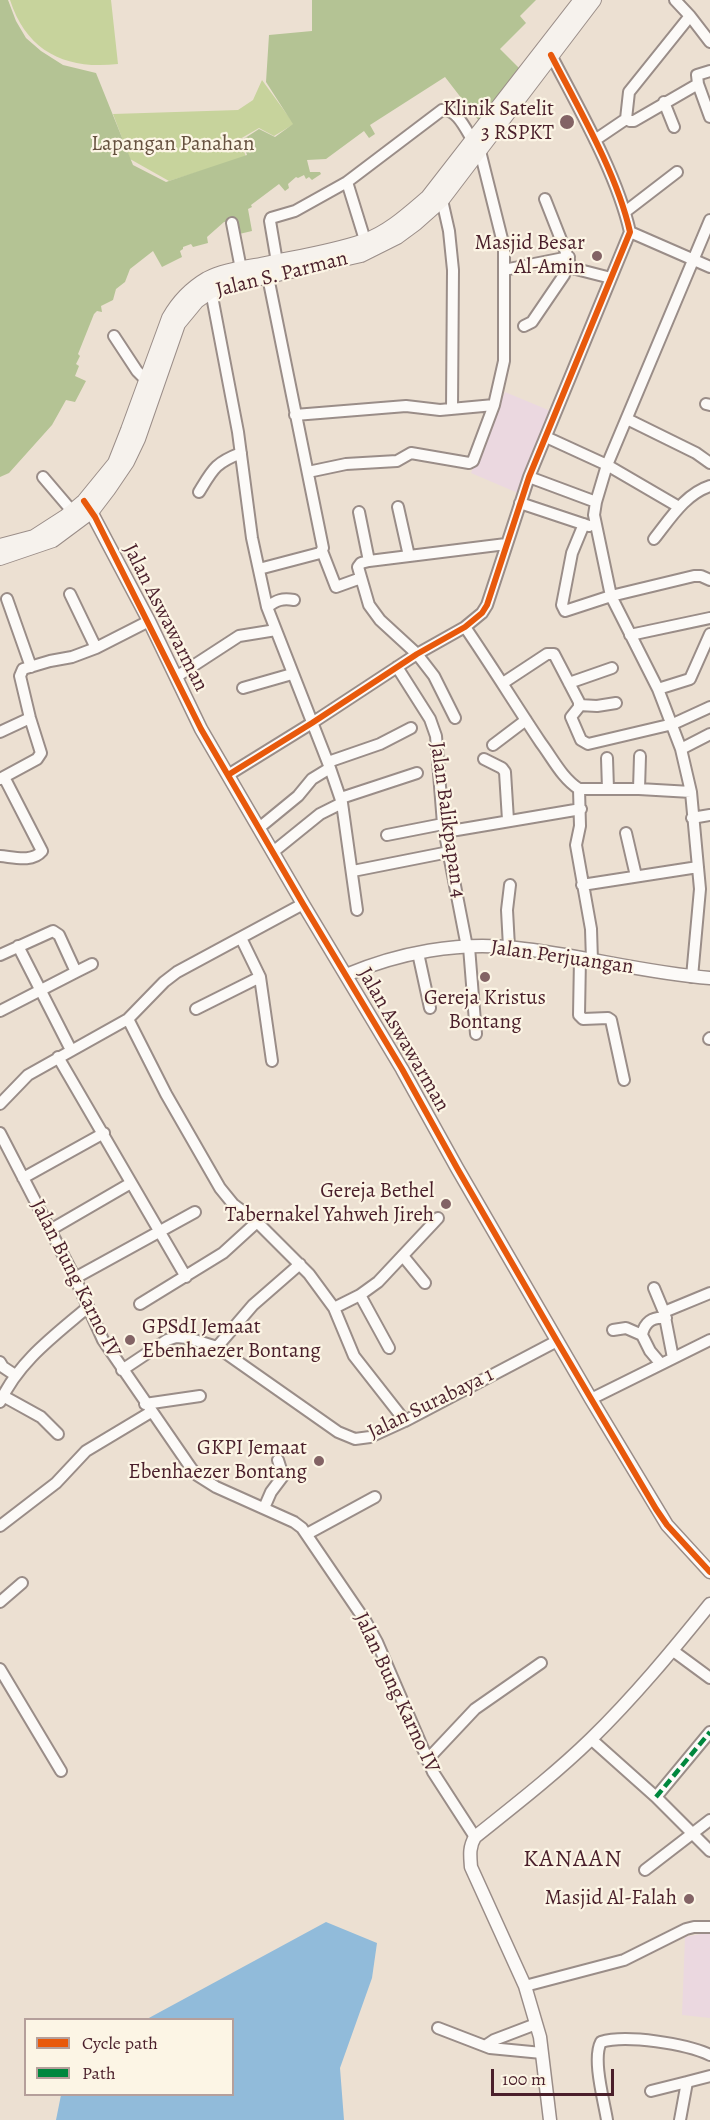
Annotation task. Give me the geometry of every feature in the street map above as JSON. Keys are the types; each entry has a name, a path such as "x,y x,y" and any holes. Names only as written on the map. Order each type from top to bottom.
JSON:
{"main road":[{"name":"Jalan S. Parman","path":"0,546 34,537 72,511 88,506 115,463 129,430 162,334 177,304 208,279 361,255 397,237 416,223 442,200 477,146 581,0"},
{"name":"Jalan S. Parman","path":"0,558 53,540 88,506 127,462 138,439 178,324 197,301 211,291 277,261 329,251 382,233 428,197 477,146 594,0"}],"street":[{"path":"675,0 710,42"},
{"path":"595,140 626,119 629,92 690,16"},
{"path":"228,775 417,654 465,627 482,613 487,605 529,477 630,232 625,212 595,140 551,55"},
{"path":"710,71 697,75 710,117 710,128"},
{"path":"626,119 634,121 698,84"},
{"path":"664,102 674,127"},
{"path":"277,261 270,219 295,211 347,182 442,110 447,109 453,112 477,146 504,247 504,361 494,405 471,463 407,455 395,462 346,464 308,472"},
{"path":"625,212 677,172"},
{"path":"347,182 365,240"},
{"path":"545,199 568,262"},
{"path":"442,200 449,231 453,270 452,409"},
{"path":"692,977 705,886 698,867 691,792 673,724 611,596 594,515 607,465 710,220"},
{"path":"232,223 254,273 295,415 323,544 322,551 336,587 361,578"},
{"path":"630,232 710,267"},
{"path":"504,270 568,262 611,278"},
{"path":"524,326 532,322 568,262"},
{"path":"211,291 241,453 246,501 267,607 341,801 357,910"},
{"path":"114,336 137,371 146,380"},
{"path":"295,415 406,405 440,410 494,405"},
{"path":"627,419 683,446 710,463"},
{"path":"546,437 607,465 679,507"},
{"path":"200,492 217,465 241,453"},
{"path":"43,477 72,511"},
{"path":"529,477 596,502"},
{"path":"654,539 679,507 710,486"},
{"path":"520,503 598,530"},
{"name":"Jalan Aswawarman","path":"88,506 201,729 402,1069 557,1341 656,1509 667,1525 710,1572"},
{"path":"398,507 409,556"},
{"path":"359,512 364,563 361,578 369,605 417,654 438,682 455,718"},
{"path":"584,524 572,553 562,607 568,611 611,596 694,576 710,580"},
{"path":"364,563 506,544"},
{"path":"259,570 322,551"},
{"path":"70,594 96,648"},
{"path":"267,607 283,598 294,600"},
{"path":"7,599 31,667"},
{"path":"630,635 710,618"},
{"path":"0,856 27,858 39,855 42,851 2,778 40,756 41,753 20,676 23,669 72,657 96,648 148,621"},
{"path":"465,627 564,776 579,789 691,792"},
{"path":"176,677 239,636 276,630"},
{"path":"658,689 690,679 710,634"},
{"path":"503,683 550,653 555,656 579,705"},
{"name":"Jalan Balikpapan 4","path":"397,668 433,727 436,736 444,828 468,947 476,1034"},
{"path":"569,682 612,668"},
{"path":"243,688 292,674"},
{"path":"579,705 597,706 616,703"},
{"path":"579,705 571,717 581,740 588,744 673,724 710,707"},
{"path":"0,732 30,718"},
{"path":"493,745 526,720"},
{"path":"259,828 298,796 312,779 329,765 411,728"},
{"path":"681,749 710,734"},
{"path":"639,789 640,756"},
{"path":"607,758 608,789"},
{"path":"484,759 504,770 508,820"},
{"path":"273,852 320,814 341,801 417,773"},
{"path":"579,789 581,809 576,845 591,929 579,1015 582,1019 608,1018 611,1020 624,1080"},
{"path":"387,835 581,809"},
{"path":"692,818 710,815"},
{"path":"626,833 636,876"},
{"path":"353,871 449,852"},
{"path":"582,885 698,867"},
{"path":"508,947 507,910 510,885"},
{"path":"0,1104 21,1081 58,1057 128,1019 177,972 303,904"},
{"path":"0,954 53,931 57,933 76,972"},
{"path":"241,938 260,977 272,1061"},
{"path":"18,946 71,1050"},
{"name":"Jalan Perjuangan","path":"346,975 391,958 418,953 468,947 508,947 710,978"},
{"path":"418,953 430,1008"},
{"path":"0,1011 92,964"},
{"path":"196,1008 260,977"},
{"path":"128,1019 213,1179 233,1204 257,1222 300,1264 334,1308 351,1351 405,1421"},
{"path":"58,1057 186,1276"},
{"name":"Jalan Bung Karno IV","path":"0,1133 75,1278 95,1326 122,1370 197,1475 216,1487 294,1522 308,1534 366,1622 411,1719 427,1760 475,1837"},
{"path":"23,1178 104,1133"},
{"path":"50,1230 131,1183"},
{"path":"75,1278 195,1212"},
{"path":"334,1308 360,1295 378,1282 438,1218"},
{"path":"140,1304 223,1253 257,1222"},
{"path":"403,1256 425,1283"},
{"path":"217,1347 253,1305 300,1264"},
{"path":"654,1288 665,1315 673,1358"},
{"path":"661,1364 650,1352 642,1335 645,1324 710,1293"},
{"path":"360,1295 389,1348"},
{"path":"58,1434 41,1417 2,1399 15,1374 37,1351 88,1307"},
{"path":"613,1330 626,1328 642,1335"},
{"name":"Jalan Surabaya 1","path":"122,1370 161,1342 171,1338 188,1338 217,1347 347,1437 355,1439 370,1437 405,1421 557,1341"},
{"path":"591,1399 710,1340"},
{"path":"0,1362 15,1374"},
{"path":"0,1526 56,1484 86,1451 148,1408 200,1396"},
{"path":"264,1508 271,1492 283,1476 278,1460"},
{"path":"308,1534 375,1497"},
{"path":"0,1602 22,1583"},
{"path":"550,2120 542,2053 525,1986 471,1867 470,1849 475,1837 554,1773 591,1739 672,1650 710,1604"},
{"path":"672,1650 710,1678"},
{"path":"427,1760 475,1708 542,1664"},
{"path":"0,1670 61,1771"},
{"path":"591,1739 656,1797 710,1851"},
{"path":"656,1797 708,1739"},
{"path":"645,1870 710,1820"},
{"path":"525,1986 630,1957 686,1929 710,1927"},
{"path":"485,2046 494,2040 536,2024"},
{"path":"438,2028 496,2050 542,2053"},
{"path":"607,2120 599,2075 601,2042 632,2039 694,2049 710,2055"},
{"path":"651,2091 710,2076"},
{"path":"680,2120 687,2082"}],"shaded area":[{"path":"505,392 553,412 518,493 471,473"},
{"path":"710,1934 710,2018 682,2015 685,1937"}],"green space":[{"path":"0,0 8,0 26,38 41,51 63,65 96,73 133,165 166,182 247,155 242,140 259,129 275,137 293,124 266,82 269,35 312,31 312,0 536,0 520,16 526,23 500,49 521,70 479,121 445,77 370,125 375,134 369,138 364,131 326,159 307,160 310,172 321,174 312,180 309,177 306,179 304,175 296,177 288,184 289,188 285,191 279,184 251,205 252,207 248,209 252,231 235,235 232,221 224,222 207,237 208,243 183,247 180,251 182,257 162,267 153,251 130,269 125,282 116,289 113,300 101,306 102,312 97,311 94,314 78,354 80,356 76,364 79,366 75,376 86,381 75,402 66,400 52,425 9,473 0,477"},
{"path":"10,0 111,0 118,64 82,64 51,54 27,33 17,18"},
{"name":"Lapangan Panahan","path":"262,80 294,124 274,136 259,128 240,139 246,157 169,181 130,159 113,114 238,110 253,100"}],"water":[{"path":"326,1922 377,1943 372,1978 340,2068 344,2120 56,2120 61,2096 234,2096 234,2018 149,2018"}],"marked path":[{"path":"656,1797 710,1732"}],"cycle path":[{"path":"228,775 417,654 465,627 482,613 487,605 529,477 630,232 607,165 551,55"},
{"path":"84,501 95,517 201,729 402,1069 557,1341 656,1509 667,1525 710,1572"}],"place":[{"name":"Klinik Satelit 3 RSPKT","path":"567,122"},
{"name":"Masjid Besar Al-Amin","path":"597,256"},
{"name":"Gereja Kristus Bontang","path":"485,977"},
{"name":"Gereja Bethel Tabernakel Yahweh Jireh","path":"446,1204"},
{"name":"GPSdI Jemaat Ebenhaezer Bontang","path":"130,1340"},
{"name":"GKPI Jemaat Ebenhaezer Bontang","path":"319,1461"},
{"name":"Masjid Al-Falah","path":"689,1899"}],"district":[{"name":"KANAAN","path":"573,1860"}]}
